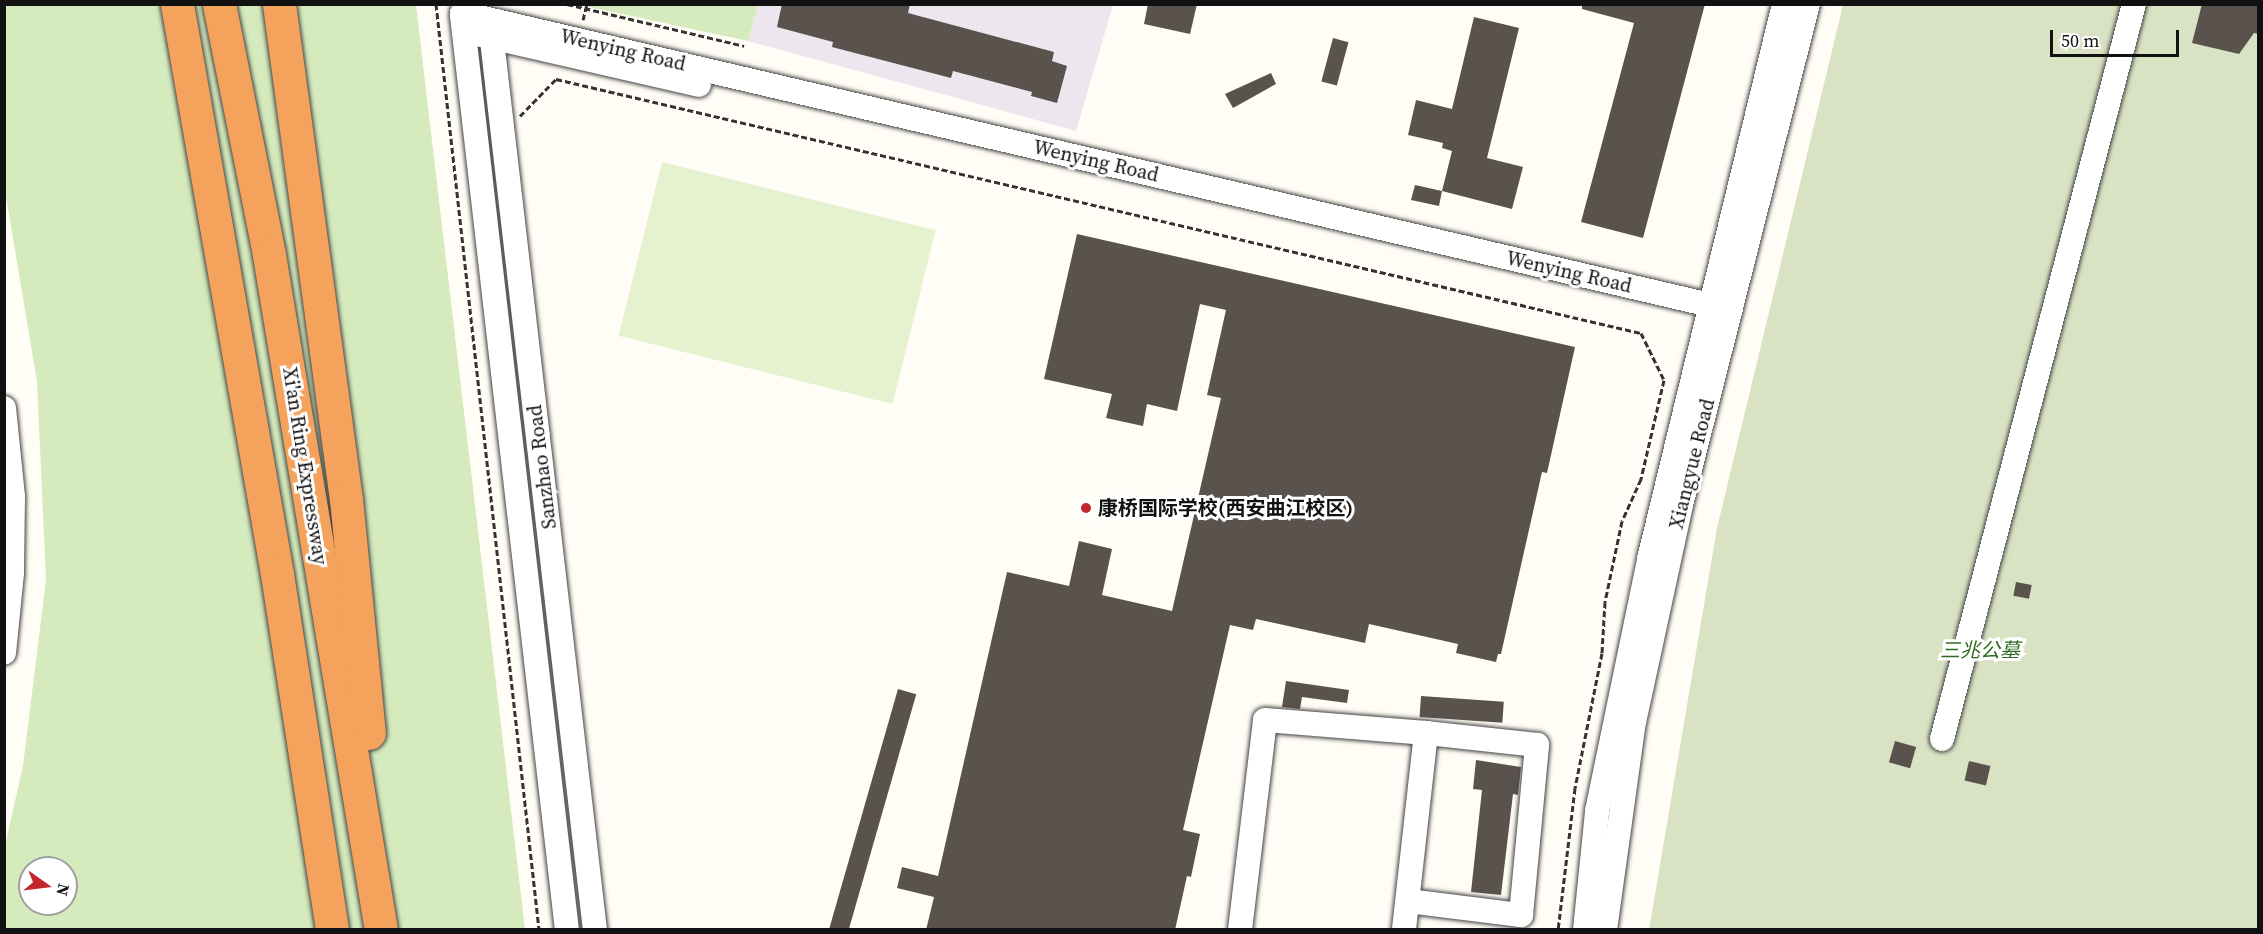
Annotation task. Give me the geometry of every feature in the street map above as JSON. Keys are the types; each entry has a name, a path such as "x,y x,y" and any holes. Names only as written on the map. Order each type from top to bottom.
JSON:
{"highway":[{"path":"154,4 244,387"},
{"path":"177,4 277,574 332,930"},
{"name":"Xi'an Ring Expressway","path":"219,4 271,266 383,930"},
{"path":"279,4 346,499 364,679 383,930"},
{"path":"286,4 296,128"}],"street":[{"name":"Xiangyue Road","path":"1605,930 1633,728 1784,4"},
{"name":"Xiangyue Road","path":"1585,930 1597,811 1649,559 1808,4"},
{"path":"1942,739 2134,4"},
{"name":"Wenying Road","path":"462,16 490,20 1718,315"},
{"name":"Sanzhao Road","path":"462,16 567,930"},
{"name":"Sanzhao Road","path":"490,20 595,930"},
{"path":"4,408 13,497 12,573 4,654"},
{"path":"1240,930 1265,720 1537,745 1521,915 1408,901"},
{"path":"1404,930 1426,733"}],"path":[{"path":"436,4 539,930"},
{"path":"567,4 744,46"},
{"path":"519,118 556,79 1641,333 1664,380 1641,479 1622,521 1605,602 1602,653 1575,788 1558,930"}],"shaded area":[{"path":"758,5 1113,5 1076,131 748,41"}],"green space":[{"path":"5,5 416,5 525,929 5,930 5,845 23,766 46,580 37,381 5,191"},
{"path":"580,5 758,5 748,41"},
{"name":"三兆公墓","path":"1843,5 2258,5 2258,929 1649,930 1717,528"},
{"path":"662,162 936,230 892,404 619,336"}],"building":[{"path":"782,4 910,4 908,13 1054,52 1052,61 1067,66 1057,103 1031,96 1032,92 953,71 951,78 832,47 833,42 777,27"},
{"path":"1148,4 1197,4 1190,34 1144,24"},
{"path":"1582,4 1705,4 1643,238 1581,222 1634,23 1582,9"},
{"path":"2202,4 2259,4 2259,34 2254,33 2239,54 2192,43"},
{"path":"1474,17 1519,28 1487,158 1523,167 1512,209 1442,191 1452,151 1442,148 1443,143 1408,135 1416,100 1452,109"},
{"path":"1333,38 1348,42 1337,86 1321,81"},
{"path":"1271,73 1276,84 1233,108 1225,94"},
{"path":"1415,185 1442,191 1439,206 1411,200"},
{"path":"1077,234 1575,347 1547,473 1542,472 1501,654 1498,654 1496,662 1456,653 1458,644 1369,624 1365,643 1256,619 1253,630 1230,625 1183,830 1200,834 1191,877 1187,876 1175,930 926,930 934,897 897,888 902,867 938,876 1007,572 1069,586 1079,541 1112,549 1102,595 1172,611 1221,398 1207,395 1226,310 1200,304 1177,411 1147,404 1143,426 1106,418 1112,394 1044,379"},
{"path":"2016,582 2032,585 2029,599 2013,596"},
{"path":"1286,681 1349,690 1347,703 1302,697 1300,709 1282,707"},
{"path":"898,689 916,694 849,930 829,928"},
{"path":"1421,696 1504,702 1502,723 1420,717"},
{"path":"1895,741 1916,747 1910,768 1889,762"},
{"path":"1476,760 1521,767 1518,795 1513,794 1501,895 1471,892 1482,790 1473,789"},
{"path":"1969,761 1990,766 1986,785 1965,780"}],"place":[{"name":"康桥国际学校(西安曲江校区)","path":"1086,508"}]}
